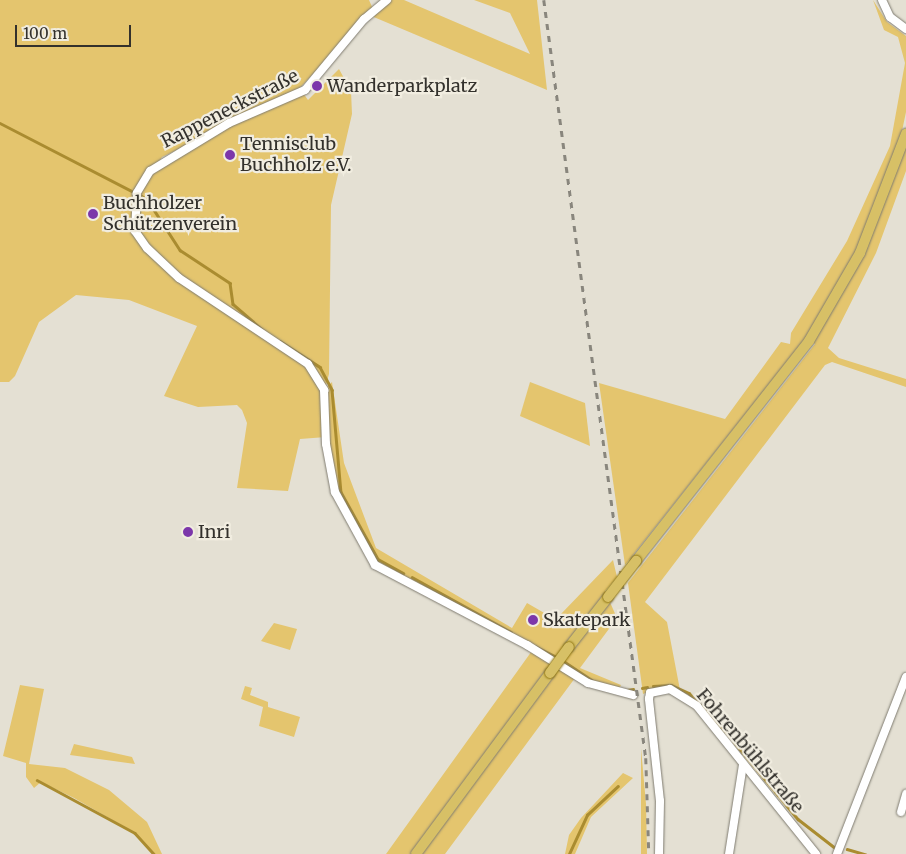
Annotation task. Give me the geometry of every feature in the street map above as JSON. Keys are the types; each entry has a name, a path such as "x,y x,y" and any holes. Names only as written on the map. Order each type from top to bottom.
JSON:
{"main road":[{"path":"416,854 569,648 809,341 860,253 906,134"}],"street":[{"name":"Rappeneckstraße","path":"387,0 364,19 336,59 294,97 229,123 165,159 142,181 137,195 135,231 146,248 236,318 289,347 308,364 324,390 326,444 336,492 375,565 527,645 588,683 633,695"},
{"path":"882,0 885,11 906,29"},
{"path":"897,22 906,21"},
{"path":"839,850 906,677"},
{"name":"Fohrenbühlstraße","path":"659,854 660,802 650,693 670,689 682,693 816,854"},
{"path":"729,854 743,765"},
{"path":"901,812 906,794"}],"shaded area":[{"path":"0,0 369,0 373,9 387,0 404,0 530,54 510,13 474,0 537,0 547,90 369,15 293,95 251,115 303,93 308,100 339,69 351,91 352,114 331,205 329,374 325,389 332,382 344,463 376,548 512,628 527,603 553,618 560,615 613,560 617,577 605,591 617,618 580,668 621,685 617,693 575,678 445,854 386,854 534,648 376,563 335,493 326,437 300,439 288,491 237,488 247,423 242,410 237,405 198,407 164,396 197,326 129,300 76,295 39,322 15,376 9,382 0,382","holes":["242,119 157,165 162,157"]},
{"path":"873,0 887,22 906,36 906,112 902,131 906,132 906,171 876,253 828,348 839,358 906,379 906,387 832,362 825,365 645,602 667,622 680,690 661,687 643,694 628,583 815,344 805,339 625,565 599,383 725,419 781,342 790,344 791,333 847,241 890,146 905,63 898,37 884,30"},
{"path":"530,382 585,403 590,446 520,416"},
{"path":"274,623 297,629 290,650 261,641"},
{"path":"20,685 44,689 29,764 65,768 109,790 147,822 162,854 154,854 135,833 74,798 41,782 34,788 26,777 26,763 3,756"},
{"path":"245,686 252,688 250,695 268,702 268,707 300,717 294,737 259,726 263,707 241,699"},
{"path":"74,744 132,757 135,764 70,755"},
{"path":"641,748 646,804 647,854 641,854"},
{"path":"623,773 633,778 591,817 575,854 565,854 569,835 581,818"}],"waterway":[{"path":"0,123 147,199 180,250 230,283 233,304 263,330"},
{"path":"280,341 320,367 332,390 341,492 378,559 403,573"},
{"path":"412,577 511,632"},
{"path":"535,646 557,657"},
{"path":"562,660 595,682"},
{"path":"653,686 671,685 689,693 731,737"},
{"path":"642,688 647,687"},
{"path":"627,690 633,689"},
{"path":"734,742 798,819 834,847"},
{"path":"37,780 135,833 154,854"},
{"path":"569,854 587,815 618,786"},
{"path":"847,849 865,854"}],"railway":[{"path":"544,0 646,758 649,854"}],"place":[{"name":"Wanderparkplatz","path":"317,86"},
{"name":"Tennisclub Buchholz e.V.","path":"230,155"},
{"name":"Buchholzer Schützenverein","path":"93,214"},
{"name":"Inri","path":"188,532"},
{"name":"Skatepark","path":"533,620"}]}
